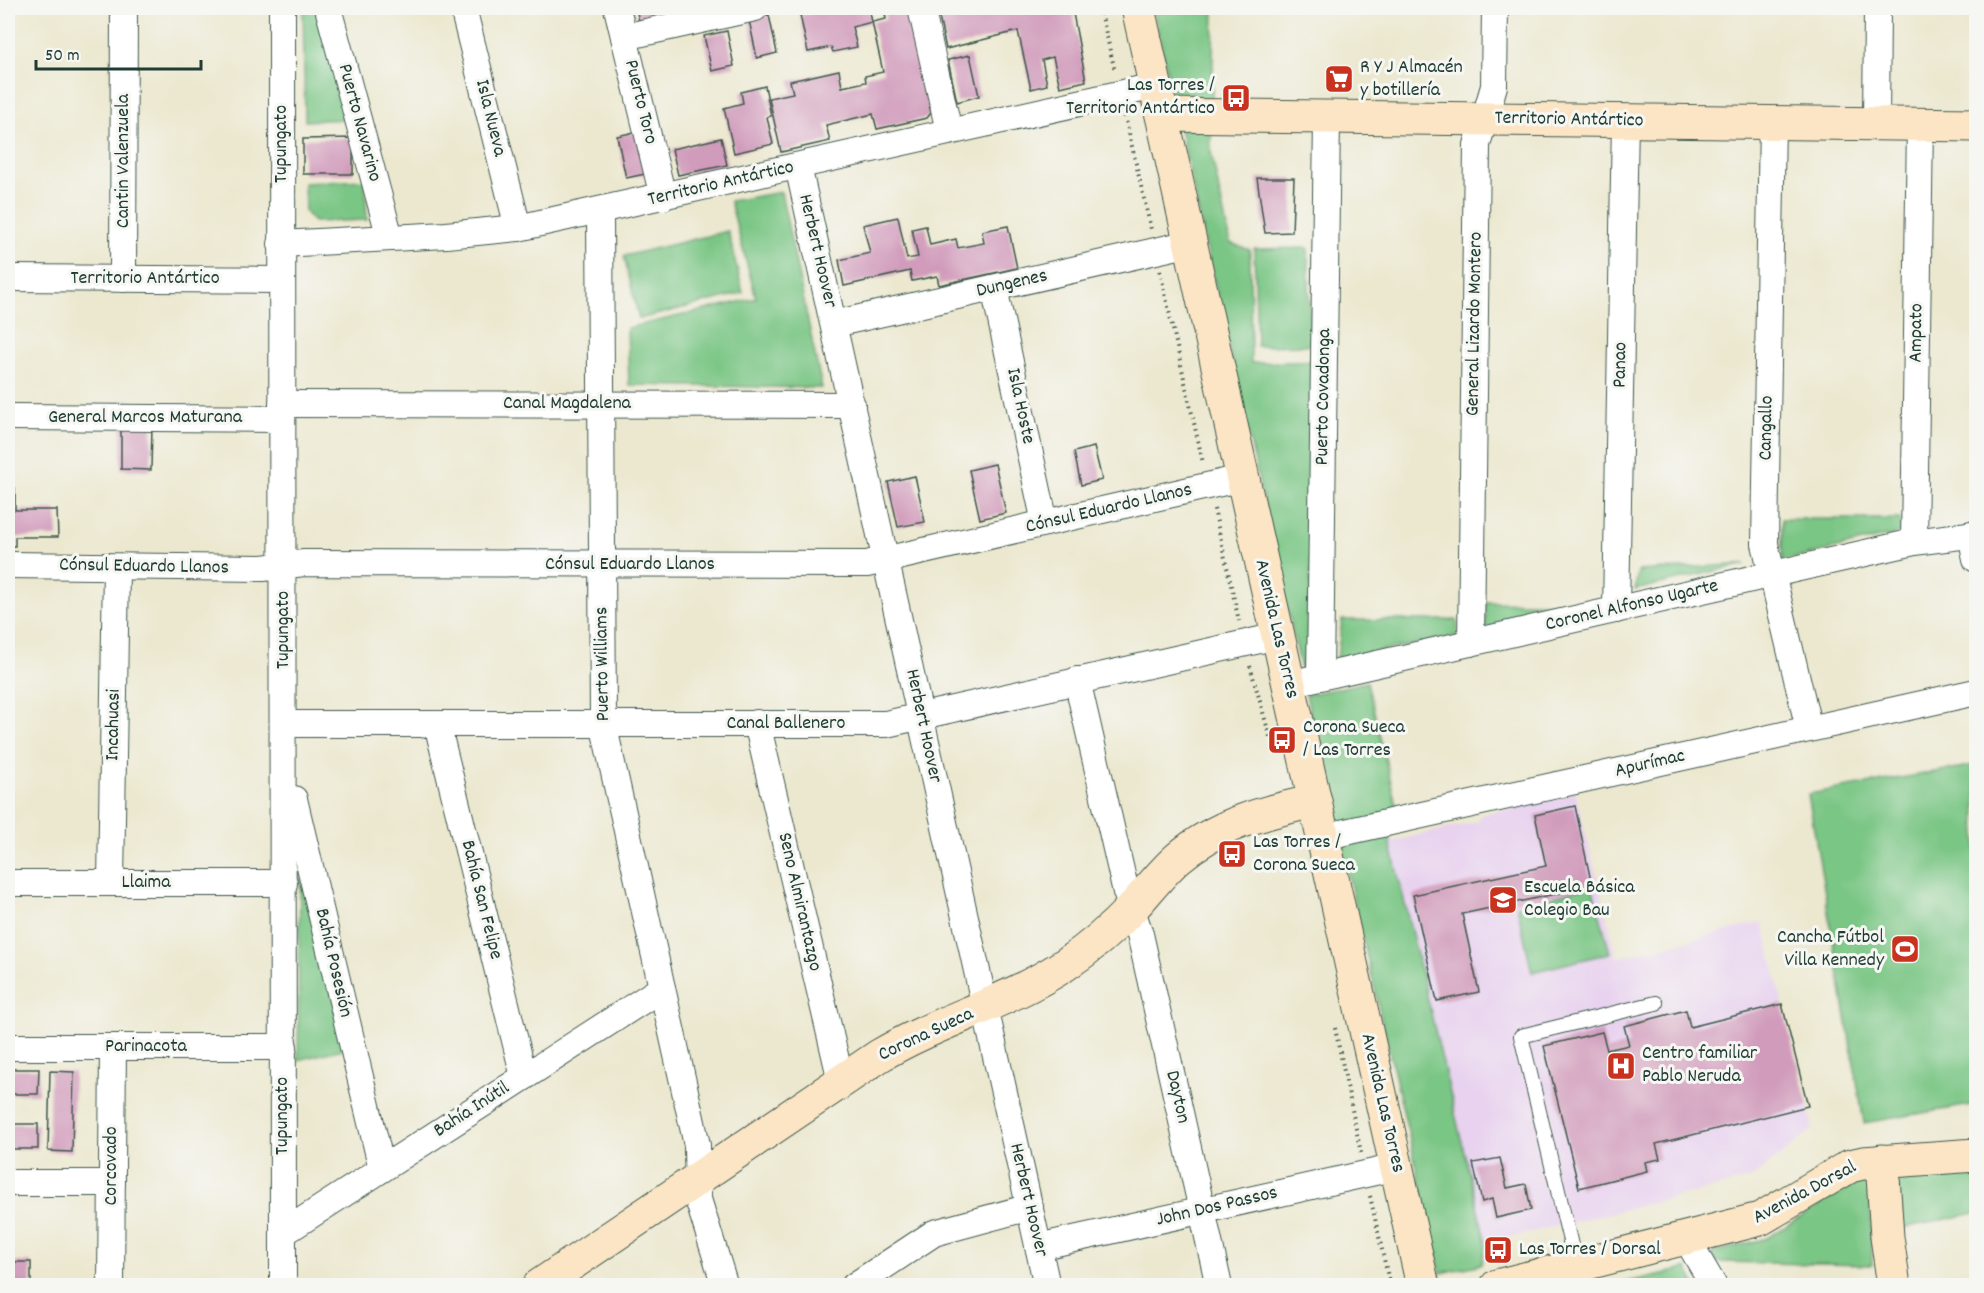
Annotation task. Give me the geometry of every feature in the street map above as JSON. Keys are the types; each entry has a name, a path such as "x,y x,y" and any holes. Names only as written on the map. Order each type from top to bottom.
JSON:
{"street":[{"name":"Cantin Valenzuela","path":"123,279 124,8"},
{"name":"Tupungato","path":"282,8 281,244 285,724 283,1286"},
{"name":"Puerto Navarino","path":"328,8 390,238"},
{"name":"Isla Nueva","path":"463,8 518,228"},
{"name":"Puerto Toro","path":"617,8 663,197"},
{"path":"624,37 755,8"},
{"path":"921,8 950,131"},
{"name":"Avenida Las Torres","path":"1138,8 1278,636 1304,680 1315,801 1423,1286"},
{"name":"General Lizardo Montero","path":"1471,643 1477,145 1494,86 1495,8"},
{"path":"1876,123 1877,8"},
{"name":"Territorio Antártico","path":"281,244 518,228 950,131 1159,100 1328,117 1977,125"},
{"name":"Puerto Covadonga","path":"1304,680 1328,117"},
{"name":"Panao","path":"1616,610 1625,121"},
{"name":"Cangallo","path":"1772,122 1765,544 1809,729"},
{"name":"Ampato","path":"1914,542 1920,124"},
{"name":"Herbert Hoover","path":"798,166 1047,1286"},
{"name":"Puerto Williams","path":"600,211 603,723 697,1145 698,1199 725,1286"},
{"name":"Dungenes","path":"834,324 1191,243"},
{"name":"Territorio Antártico","path":"8,278 282,280"},
{"name":"Isla Hoste","path":"994,288 1045,523"},
{"name":"Canal Magdalena","path":"282,412 601,404 852,405"},
{"name":"General Marcos Maturana","path":"8,417 282,412"},
{"name":"Cónsul Eduardo Llanos","path":"8,565 263,568 304,563 602,566 856,565 1242,478"},
{"path":"1974,534 1977,559"},
{"name":"Coronel Alfonso Ugarte","path":"1304,680 1914,542 1974,534"},
{"name":"Incahuasi","path":"111,883 116,567"},
{"name":"Canal Ballenero","path":"285,724 886,724 921,714 1278,636"},
{"path":"1077,680 1131,909"},
{"name":"Apurímac","path":"1323,837 1977,692"},
{"name":"Seno Almirantazgo","path":"757,723 841,1081"},
{"name":"Bahía San Felipe","path":"437,724 524,1077"},
{"name":"Bahía Posesión","path":"284,757 382,1169"},
{"name":"Corona Sueca","path":"539,1286 897,1045 1013,994 1065,964 1110,930 1177,859 1206,838 1244,819 1315,801"},
{"name":"Llaima","path":"8,883 284,883"},
{"name":"Dayton","path":"1131,909 1140,934 1218,1286"},
{"name":"Bahía Inútil","path":"283,1242 382,1169 662,988"},
{"name":"Parinacota","path":"8,1047 284,1047"},
{"name":"Corcovado","path":"111,1286 113,1047"},
{"name":"Avenida Dorsal","path":"1497,1286 1760,1220 1850,1166 1882,1161 1977,1155"},
{"path":"1882,1161 1893,1286"},
{"name":"John Dos Passos","path":"1038,1246 1396,1167"},
{"path":"8,1183 112,1183"},
{"path":"854,1286 884,1277 934,1233 1030,1207"},
{"path":"1686,1238 1714,1286"},
{"path":"283,1242 303,1286"}],"lane":[{"path":"1576,1266 1521,1036 1656,1003"}],"shaded area":[{"name":"Centro familiar Pablo Neruda","path":"1575,791 1617,958 1763,922 1813,1129 1750,1179 1486,1243 1390,842 1479,821 1481,815"}],"green space":[{"path":"303,8 316,8 348,119 305,121"},
{"path":"1153,8 1214,8 1211,152 1230,243 1250,250 1251,363 1316,361 1308,670 1302,673"},
{"path":"365,180 367,220 314,222 305,212 304,183"},
{"path":"781,192 822,388 629,385 627,328 756,298 730,201"},
{"path":"728,231 743,293 639,319 624,256"},
{"path":"1308,248 1311,345 1257,346 1254,249"},
{"path":"1782,519 1900,519 1901,533 1782,561"},
{"path":"1745,564 1635,590 1638,571"},
{"path":"1486,602 1595,604 1485,630"},
{"path":"1342,620 1457,620 1458,636 1337,659"},
{"path":"1367,682 1396,804 1390,842 1486,1243 1482,1264 1441,1273 1306,695"},
{"name":"Cancha Fútbol Villa Kennedy","path":"1976,765 1976,1104 1864,1123 1808,794"},
{"path":"300,875 347,1048 298,1060"},
{"path":"1592,886 1610,953 1532,972 1517,906"},
{"path":"1976,1173 1976,1213 1903,1228 1897,1178"},
{"path":"1857,1182 1870,1184 1872,1265 1715,1262 1711,1253 1767,1238"},
{"path":"1687,1268 1696,1285 1616,1285"}],"building":[{"path":"636,8 681,8 682,12 639,21"},
{"path":"835,8 869,8 872,22 852,27 857,47 833,52 831,47 808,52 800,15"},
{"path":"884,8 911,8 931,113 927,118 877,129 873,114 826,125 830,141 781,152 769,98 793,93 790,81 839,70 842,87 866,82 865,76 883,72 872,22 886,19"},
{"path":"937,8 980,8 981,11 996,8 1072,8 1086,81 1060,87 1053,57 1042,60 1047,85 1031,89 1018,31 946,49"},
{"path":"769,15 777,53 757,58 749,20"},
{"path":"727,31 734,66 712,71 704,36"},
{"path":"970,55 979,96 957,102 948,60"},
{"path":"765,86 771,116 767,117 773,144 734,153 724,108 743,103 741,92"},
{"path":"640,131 650,173 626,178 617,136"},
{"path":"353,138 353,174 303,174 303,139"},
{"path":"721,138 727,165 678,175 672,149"},
{"path":"1257,178 1294,178 1292,232 1265,233"},
{"path":"898,217 907,259 918,257 912,229 926,226 930,245 956,239 958,248 984,243 982,231 1008,226 1017,268 939,285 937,276 912,281 910,271 844,286 839,260 870,253 863,225"},
{"path":"121,425 152,426 151,470 121,469"},
{"path":"1094,447 1102,480 1081,485 1074,452"},
{"path":"995,464 1006,513 980,519 969,470"},
{"path":"915,476 925,522 898,527 888,482"},
{"path":"8,488 15,488 15,510 57,510 58,537 15,537 15,546 8,546"},
{"path":"1575,806 1592,886 1462,914 1479,992 1437,1001 1413,895 1546,866 1535,815"},
{"path":"1782,1004 1808,1106 1656,1144 1660,1159 1645,1162 1647,1171 1579,1188 1544,1046 1602,1032 1607,1050 1629,1045 1624,1026 1686,1010 1690,1027"},
{"path":"8,1069 39,1069 38,1094 8,1094"},
{"path":"50,1071 74,1072 72,1152 48,1151"},
{"path":"8,1124 38,1124 38,1149 8,1149"},
{"path":"1500,1158 1507,1188 1526,1184 1531,1210 1496,1218 1492,1199 1482,1202 1473,1163"},
{"path":"8,1262 31,1262 31,1286 9,1286"}],"place":[{"name":"R Y J Almacén y botillería","path":"1339,79"},
{"name":"Las Torres / Territorio Antártico","path":"1236,98"},
{"name":"Corona Sueca / Las Torres","path":"1282,740"},
{"name":"Las Torres / Corona Sueca","path":"1232,854"},
{"name":"Escuela Básica Colegio Bau","path":"1503,900"},
{"name":"Cancha Fútbol Villa Kennedy","path":"1905,949"},
{"name":"Centro familiar Pablo Neruda","path":"1621,1066"},
{"name":"Las Torres / Dorsal","path":"1498,1250"}]}
